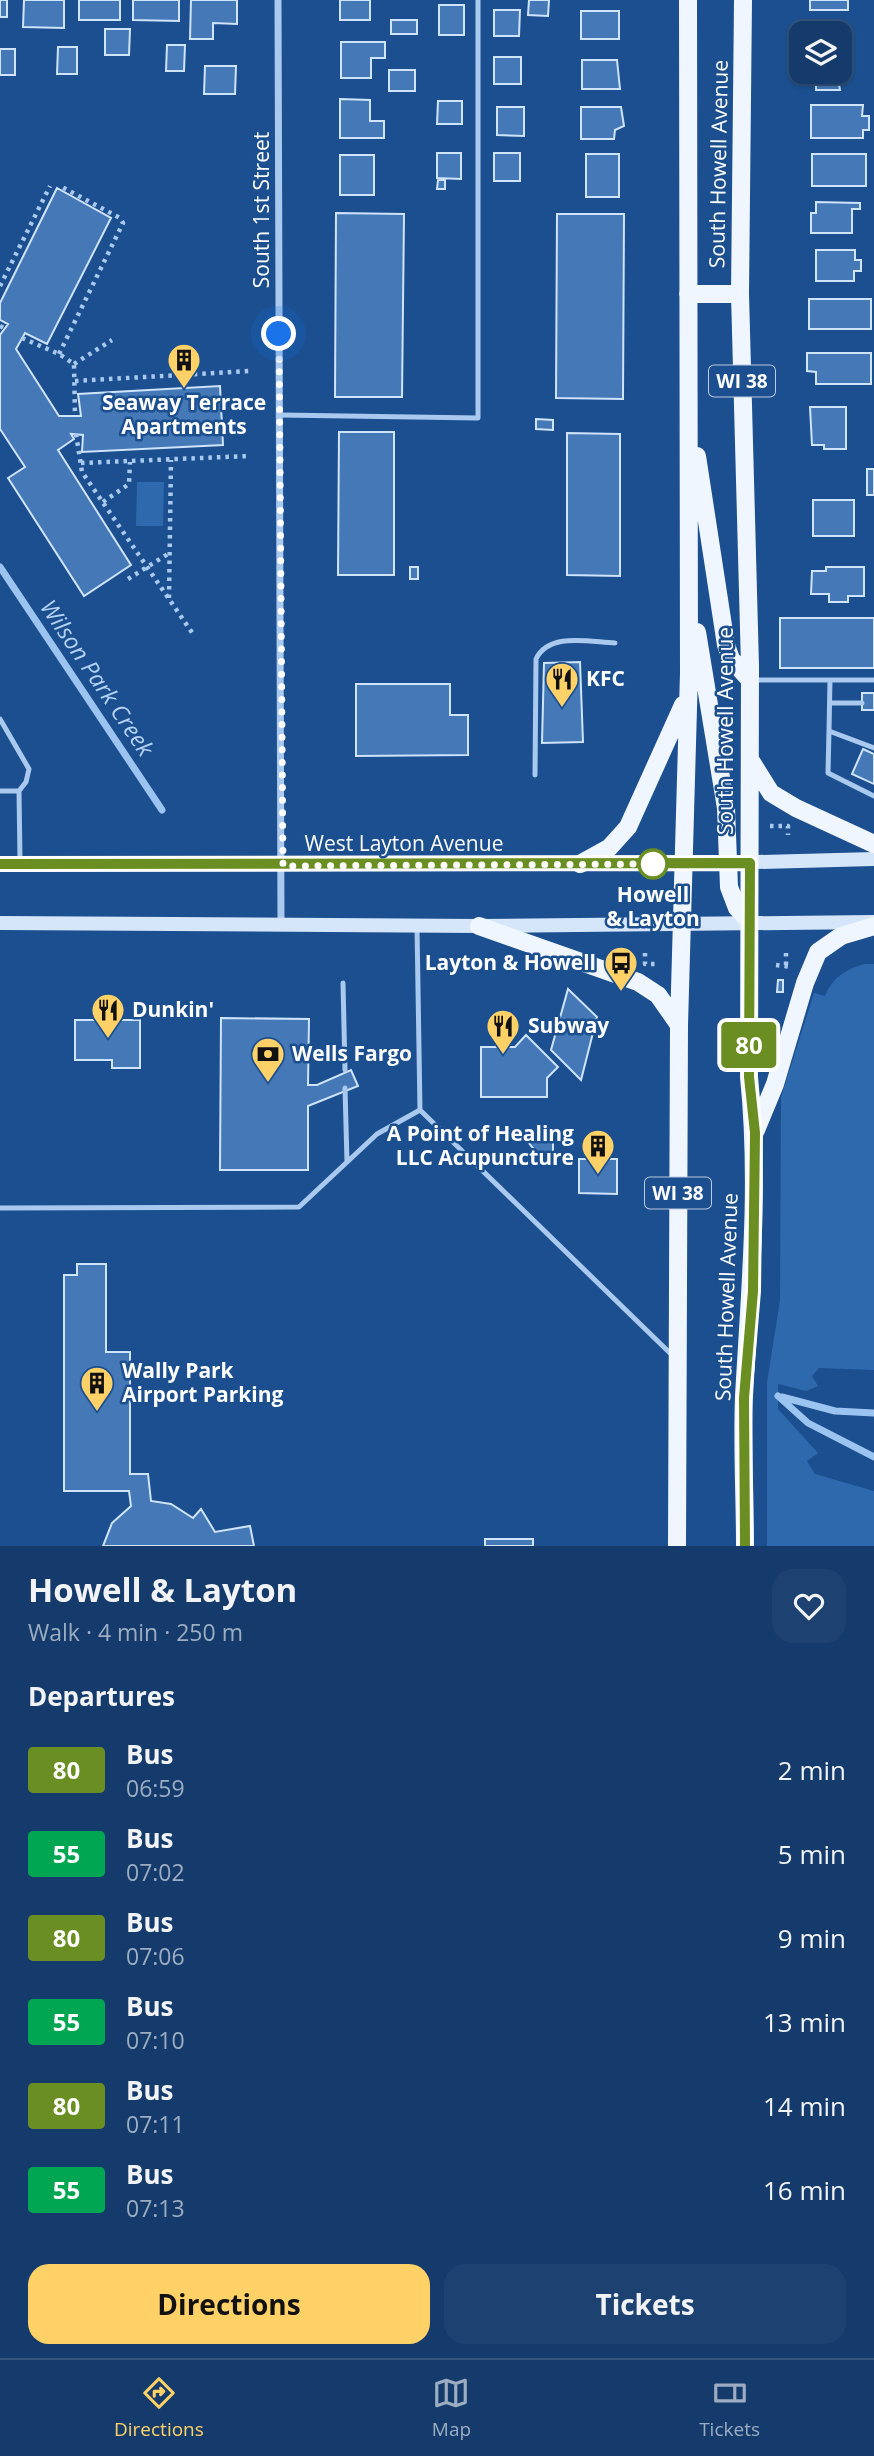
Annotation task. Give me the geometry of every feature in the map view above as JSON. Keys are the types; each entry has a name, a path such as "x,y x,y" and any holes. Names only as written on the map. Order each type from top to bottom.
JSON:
{"main road":[{"name":"South Howell Avenue","path":"677,1546 678,1025 688,695 688,0"},
{"name":"South Howell Avenue","path":"743,0 740,294 751,761 749,1077 755,1133 753,1291 744,1398 745,1546"},
{"path":"688,294 740,294"},
{"path":"688,407 711,533 726,645 731,659 750,680"},
{"path":"688,576 726,808 729,887 737,908 749,921"},
{"path":"580,864 609,848 628,827 688,695"},
{"path":"751,761 771,793 874,845"},
{"name":"West Layton Avenue","path":"0,864 682,864 874,859"},
{"path":"0,923 479,926 749,921 874,924"},
{"path":"755,1133 775,1084 805,983 818,952 841,936 874,924"},
{"path":"479,926 638,982 658,995 678,1025"}],"street":[{"name":"South 1st Street","path":"278,0 283,866 281,923"}],"lane":[{"path":"280,415 478,418 478,0"},
{"path":"535,775 536,659 542,647 554,642 615,643"},
{"path":"750,680 874,680"},
{"path":"830,680 828,774 874,796"},
{"path":"830,703 862,703"},
{"path":"0,719 29,769 26,782 19,791 20,864"},
{"path":"830,731 874,748"},
{"path":"0,791 19,791"},
{"path":"417,925 420,1110 678,1360"},
{"path":"343,983 345,1070"},
{"path":"345,1088 347,1162"},
{"path":"0,1208 299,1207 377,1134 420,1110"}],"path":[{"path":"0,286 50,186"},
{"path":"59,354 123,223 120,218 60,186"},
{"path":"0,266 8,270"},
{"path":"22,338 59,354 74,364"},
{"path":"74,364 112,340"},
{"path":"74,364 75,416"},
{"path":"75,380 249,371"},
{"path":"76,435 82,472 193,634"},
{"path":"80,463 249,456"},
{"path":"169,599 171,460"},
{"path":"103,502 129,484 130,462"},
{"path":"128,579 171,552"},
{"path":"769,826 788,826 788,835"},
{"path":"786,952 786,965"}],"shaded area":[{"path":"137,482 164,482 163,526 136,526"},
{"path":"864,964 874,964 874,1370 819,1368 812,1376 818,1386 806,1391 778,1384 778,1409 818,1453 807,1461 815,1474 874,1491 874,1546 767,1546 767,1383 780,1300 781,1097 814,993 825,996 840,975"}],"building":[{"path":"0,0 7,0 7,17 0,17"},
{"path":"24,0 64,0 64,28 23,27"},
{"path":"79,0 120,0 120,20 79,20"},
{"path":"133,0 179,0 179,21 133,20"},
{"path":"191,0 237,0 237,24 213,23 213,39 190,39"},
{"path":"340,0 370,0 370,20 340,20"},
{"path":"529,0 549,0 548,16 528,15"},
{"path":"810,0 848,0 848,10 810,10"},
{"path":"439,5 464,5 464,35 439,35"},
{"path":"494,10 520,10 519,36 494,36"},
{"path":"581,11 619,11 619,39 581,39"},
{"path":"391,20 417,20 417,34 391,34"},
{"path":"105,29 130,29 129,55 105,55"},
{"path":"341,42 385,42 385,58 371,58 371,78 341,78"},
{"path":"167,45 185,45 184,71 166,71"},
{"path":"58,47 77,47 77,74 57,74"},
{"path":"0,49 15,49 15,75 0,75"},
{"path":"494,57 521,57 521,84 494,84"},
{"path":"582,60 617,60 620,89 582,89"},
{"path":"205,66 236,66 235,94 204,94"},
{"path":"389,70 415,70 415,91 389,91"},
{"path":"816,84 839,84 840,90 816,90"},
{"path":"340,99 370,100 370,121 384,121 384,138 340,138"},
{"path":"438,101 462,101 462,124 437,124"},
{"path":"811,105 863,105 862,116 869,116 869,130 863,130 863,138 811,138"},
{"path":"497,107 524,107 524,136 497,135"},
{"path":"581,107 621,107 624,126 615,130 614,139 581,139"},
{"path":"437,153 461,153 461,179 437,178"},
{"path":"494,153 520,153 520,181 494,181"},
{"path":"586,154 619,154 619,197 586,197"},
{"path":"812,154 866,154 866,186 812,186"},
{"path":"340,155 374,155 374,195 340,195"},
{"path":"438,180 445,180 445,189 437,189"},
{"name":"Seaway Terrace Apartments","path":"57,188 111,218 47,344 25,333 16,349 59,416 81,416 78,394 220,386 223,445 82,452 83,435 71,434 74,439 58,450 131,565 84,596 8,478 25,467 0,429 0,335 8,324 0,320 0,303"},
{"path":"816,202 860,203 860,209 852,209 852,233 811,233 811,213 816,213"},
{"path":"336,213 404,214 402,397 335,397"},
{"path":"557,214 624,214 623,399 556,398"},
{"path":"816,250 855,250 855,260 861,260 861,271 854,271 854,281 816,281"},
{"path":"809,299 871,299 871,329 809,329"},
{"path":"807,353 871,353 871,384 816,384 816,372 807,371"},
{"path":"810,407 846,407 846,449 824,449 824,445 812,445"},
{"path":"536,419 553,420 553,430 536,429"},
{"path":"339,432 394,432 394,575 338,575"},
{"path":"567,433 620,434 620,576 567,575"},
{"path":"867,469 874,469 874,495 867,495"},
{"path":"813,500 854,500 854,536 813,536"},
{"path":"410,567 418,567 418,579 410,579"},
{"path":"826,567 864,567 864,596 848,596 848,602 829,602 829,594 811,594 812,571 826,571"},
{"path":"780,618 874,618 874,668 780,668"},
{"name":"KFC","path":"580,662 583,742 542,743 544,663"},
{"path":"356,684 450,684 450,715 468,715 468,755 356,756"},
{"path":"862,693 874,693 874,710 862,710"},
{"path":"863,749 874,754 874,784 852,774"},
{"path":"778,980 783,980 783,992 777,992"},
{"path":"568,989 597,1017 581,1080 551,1050"},
{"path":"221,1018 309,1019 308,1085 317,1085 351,1070 358,1086 308,1106 308,1170 220,1170"},
{"name":"Dunkin'","path":"75,1020 140,1020 140,1068 112,1068 112,1060 75,1060"},
{"path":"526,1035 558,1067 547,1078 547,1097 481,1097 481,1047 515,1047"},
{"path":"525,1138 553,1138 553,1161 543,1161"},
{"name":"A Point of Healing LLC Acupuncture","path":"579,1159 617,1159 617,1194 579,1193"},
{"name":"Wally Park Airport Parking","path":"77,1264 106,1264 106,1352 130,1352 130,1474 148,1474 151,1501 171,1504 193,1518 201,1509 215,1532 250,1526 254,1546 103,1546 112,1523 131,1506 129,1491 64,1491 64,1275 77,1275"},
{"path":"485,1539 533,1539 533,1546 485,1546"}],"waterway":[{"name":"Wilson Park Creek","path":"0,567 162,810"},
{"name":"Wilson Park Creek","path":"778,1396 808,1423 874,1457"},
{"path":"782,1397 835,1411 874,1413"}],"bus line":[{"name":"80","path":"0,864 283,866 750,863 749,1077 755,1133 753,1291 744,1398 745,1546"}],"place":[{"name":"Seaway Terrace Apartments","path":"184,390"},
{"name":"KFC","path":"562,709"},
{"name":"Howell & Layton","path":"653,864"},
{"name":"Layton & Howell","path":"621,993"},
{"name":"Dunkin'","path":"108,1040"},
{"name":"Subway","path":"503,1056"},
{"name":"Wells Fargo","path":"268,1084"},
{"name":"A Point of Healing LLC Acupuncture","path":"598,1176"},
{"name":"Wally Park Airport Parking","path":"97,1413"}],"route":[{"path":"279,334 283,866 653,864"}]}
